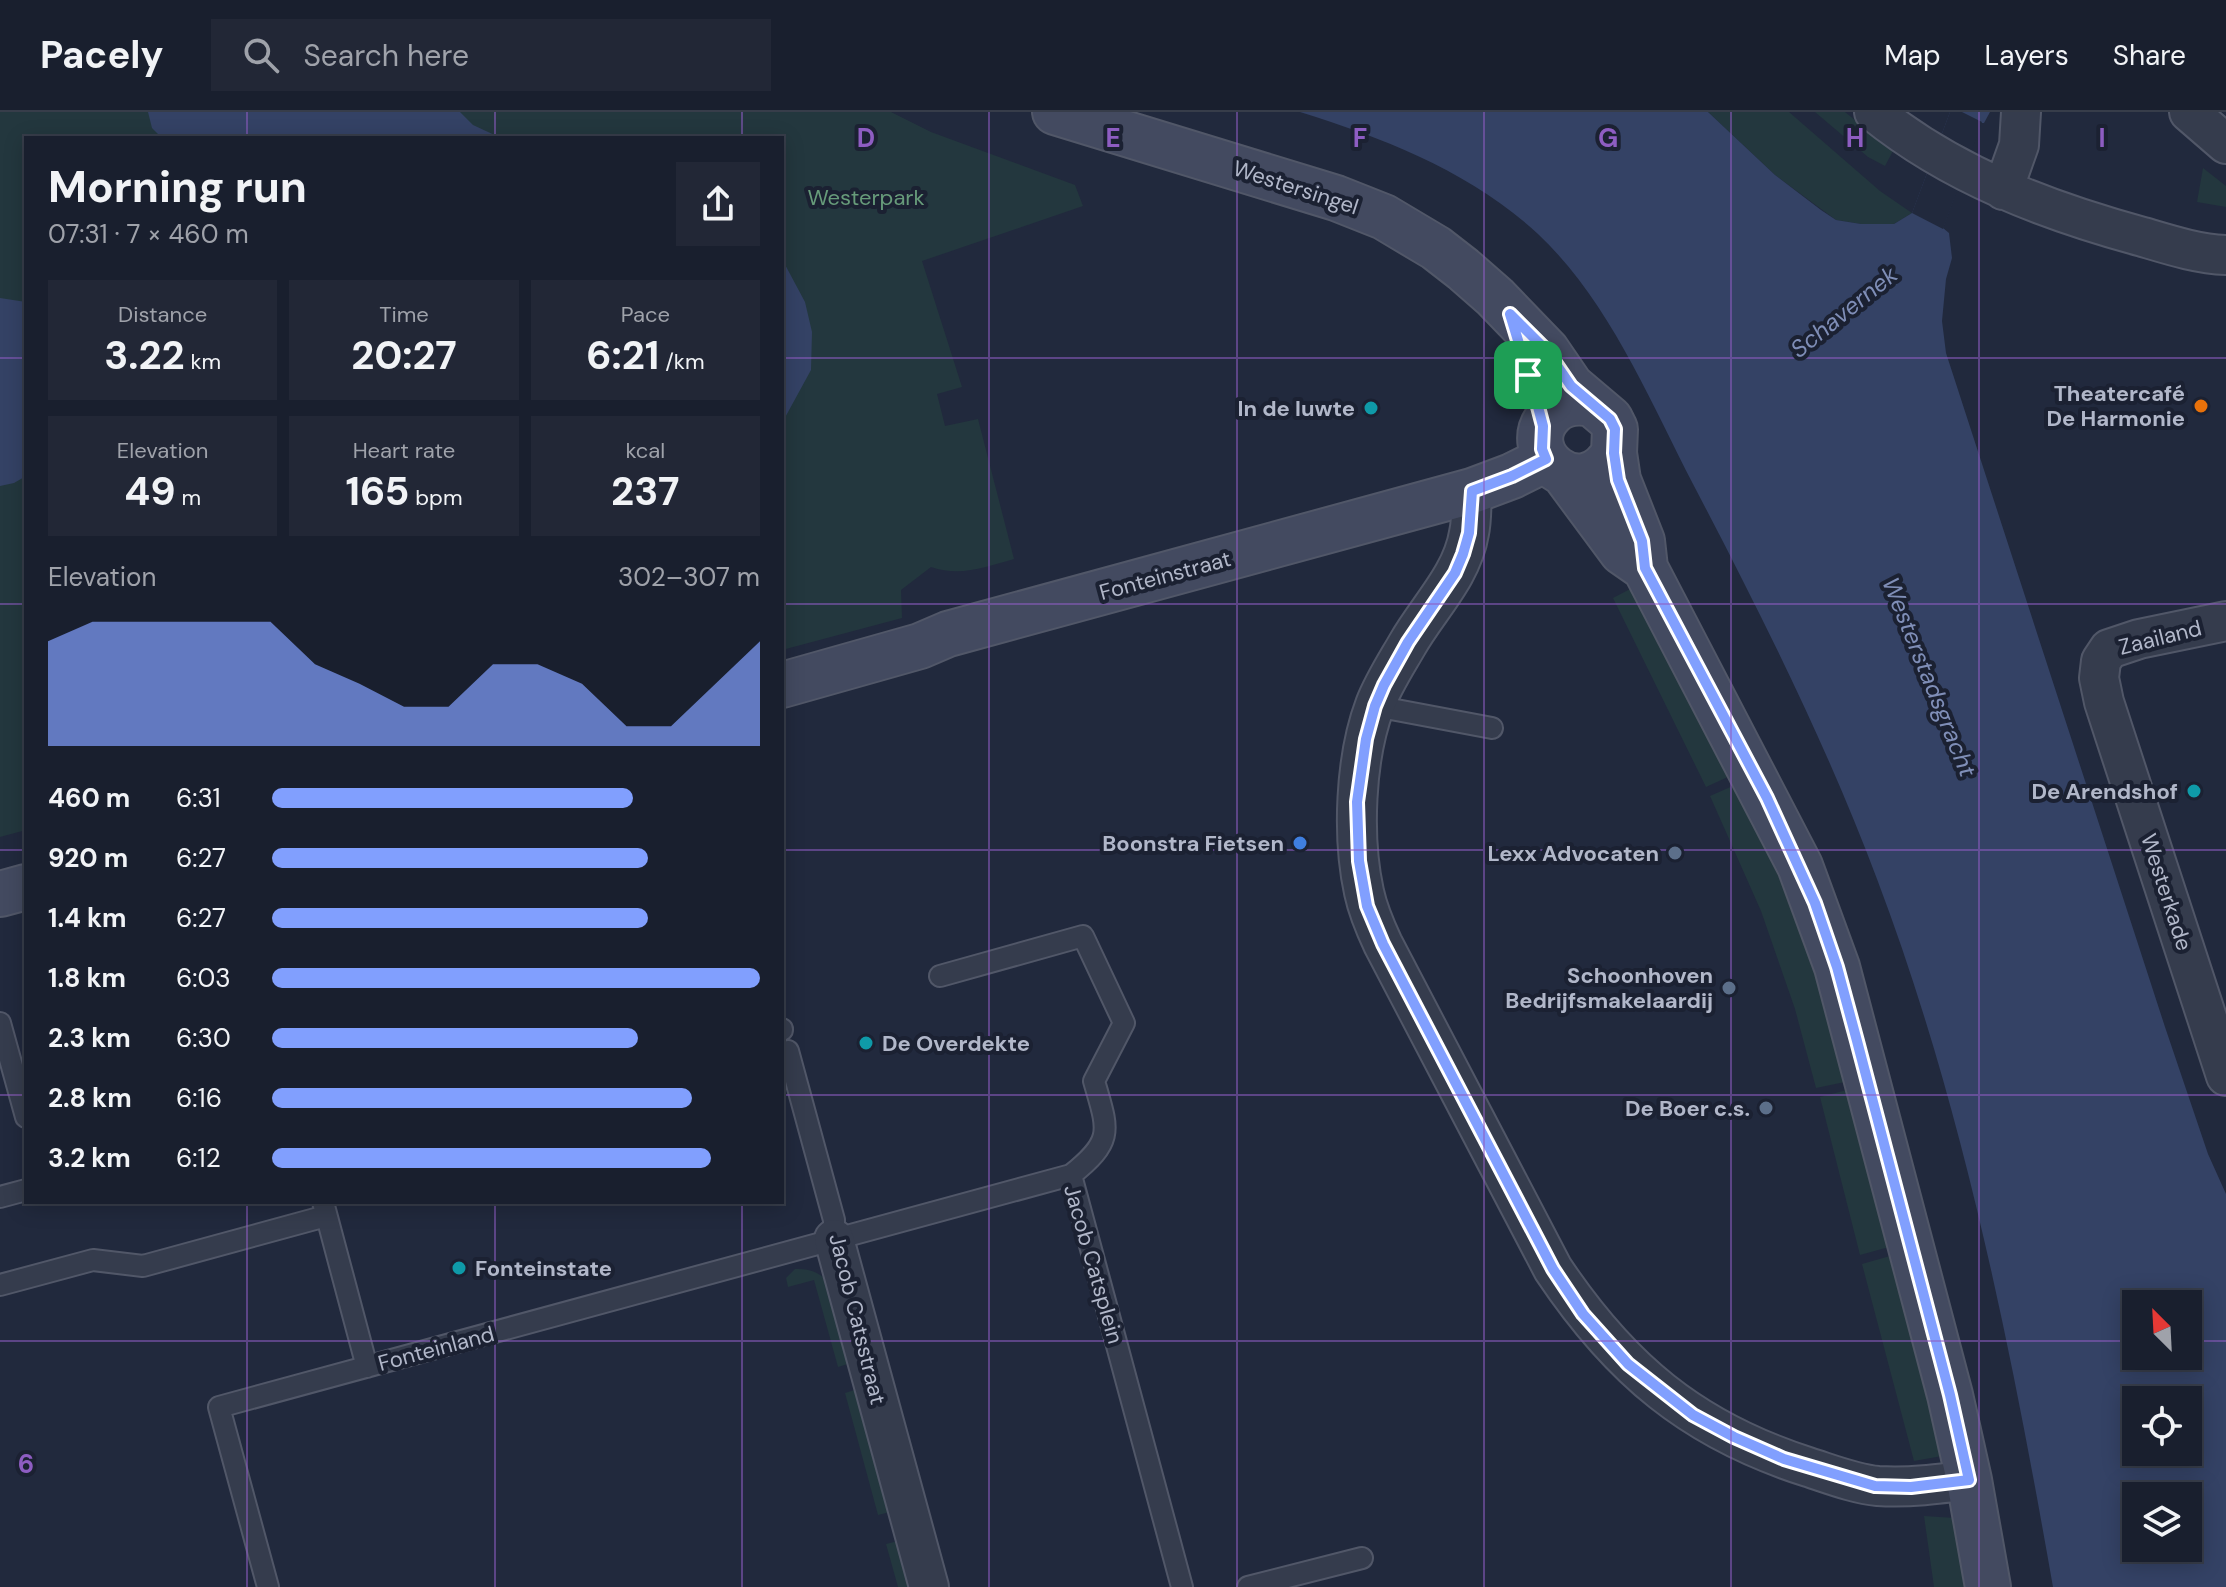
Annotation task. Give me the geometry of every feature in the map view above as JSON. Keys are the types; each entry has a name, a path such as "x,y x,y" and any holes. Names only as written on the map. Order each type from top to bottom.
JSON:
{"main road":[{"name":"Westersingel","path":"1055,112 1287,181 1384,217 1436,248 1463,269 1547,351 1571,386 1602,409 1615,429 1614,453 1618,480 1642,541 1645,568 1767,798 1815,903 1837,967 1950,1395 1988,1587"},
{"name":"Westersingel","path":"1510,314 1551,453 1622,552 1645,568"},
{"path":"1592,404 1568,403 1548,416 1551,453 1589,476 1608,463 1614,453"},
{"name":"Fonteinstraat","path":"784,684 920,646 948,634 1471,507 1512,476 1551,453"},
{"path":"0,894 24,888"}],"street":[{"path":"1874,112 1926,151 2003,190 2125,233 2180,248 2226,255"},
{"path":"2003,190 2019,145 2021,112"},
{"path":"2189,112 2226,144"},
{"path":"1471,507 1463,554 1455,573 1408,642 1375,706 1366,739 1357,802 1359,861 1371,918 1499,1170 1553,1269 1583,1314 1628,1364 1693,1415 1784,1459 1875,1486 1911,1487 1969,1480"},
{"name":"Zaailand","path":"2101,661 2109,649 2139,639 2226,621"},
{"name":"Westerkade","path":"2101,661 2099,678 2104,702 2226,1076"},
{"name":"Jacob Catsstraat","path":"834,1239 929,1587"}],"lane":[{"path":"1375,706 1492,728"},
{"path":"940,976 1083,936 1124,1023 1094,1081 1107,1125 1102,1145 1089,1161 1071,1175"},
{"path":"0,1023 24,1110"},
{"name":"Jacob Catsstraat","path":"785,1052 834,1220 834,1239"},
{"name":"Jacob Catsplein","path":"834,1239 1071,1175 1182,1587"},
{"path":"0,1197 24,1191"},
{"path":"0,1285 93,1260 143,1266 324,1209 367,1367"},
{"name":"Fonteinland","path":"268,1587 219,1407 834,1239"},
{"path":"1248,1587 1362,1558"}],"green space":[{"name":"Westerpark","path":"0,112 891,112 931,132 1075,185 1083,206 922,261 962,387 937,394 945,426 978,419 1014,559 963,571 931,567 901,590 902,618 784,649 784,136 24,136 24,831 0,837"},
{"path":"1708,112 1789,112 1880,191 1912,213 1894,224 1836,220 1775,175"},
{"path":"1815,112 1845,112 1893,151 1885,166 1868,157"},
{"path":"2203,168 2226,186 2226,207 2197,202"},
{"path":"1632,588 1730,776 1706,787 1613,598"},
{"path":"1735,785 1774,865 1803,935 1845,1082 1816,1088 1795,1009 1761,911 1710,796"},
{"path":"1847,1090 1889,1247 1860,1255 1820,1097"},
{"path":"1890,1256 1942,1456 1914,1461 1862,1264"},
{"path":"795,1269 815,1272 831,1286 854,1362 838,1367 814,1280 788,1287 786,1278"},
{"path":"861,1388 894,1511 878,1515 845,1393"},
{"path":"1924,1516 1955,1518 1965,1587 1934,1587"},
{"path":"902,1540 915,1587 898,1587 886,1544"}],"water":[{"path":"148,112 460,112 473,125 497,136 160,136 152,128"},
{"path":"1300,112 1708,112 1775,175 1836,220 1894,224 1912,213 1950,112 1990,112 1981,123 1943,228 1949,233 1952,258 1946,279 1942,321 1946,353 2165,1027 2208,1154 2226,1194 2226,1587 2053,1587 2002,1318 1982,1228 1935,1052 1877,879 1814,728 1626,352 1586,289 1538,234 1485,193 1426,160"},
{"path":"784,263 805,302 812,332 811,370 784,419"},
{"path":"0,298 24,302 24,477 0,486"}],"pier":[{"path":"1950,112 1962,112 1982,122 1943,229 1912,213"}],"place":[{"name":"Theatercafé De Harmonie","path":"2201,406"},
{"name":"In de luwte","path":"1371,408"},
{"name":"De Arendshof","path":"2194,791"},
{"name":"Boonstra Fietsen","path":"1300,843"},
{"name":"Lexx Advocaten","path":"1675,853"},
{"name":"Schoonhoven Bedrijfsmakelaardij","path":"1729,988"},
{"name":"De Overdekte","path":"866,1043"},
{"name":"De Boer c.s.","path":"1766,1108"},
{"name":"Fonteinstate","path":"459,1268"}],"route":[{"path":"1510,314 1547,351 1571,386 1602,409 1610,419 1615,429 1614,453 1618,480 1642,541 1645,568 1767,798 1815,903 1837,967 1857,1041 1950,1395 1969,1480 1911,1487 1875,1486 1784,1459 1693,1415 1628,1364 1583,1314 1553,1269 1371,918 1359,861 1357,802 1366,739 1375,706 1408,642 1455,573 1469,533 1472,491 1546,459 1540,438 1543,426 1528,375 1510,314"}],"water label":[{"name":"Schavernek","path":"1844,312"},
{"name":"Westerstadsgracht","path":"1929,677"}]}
